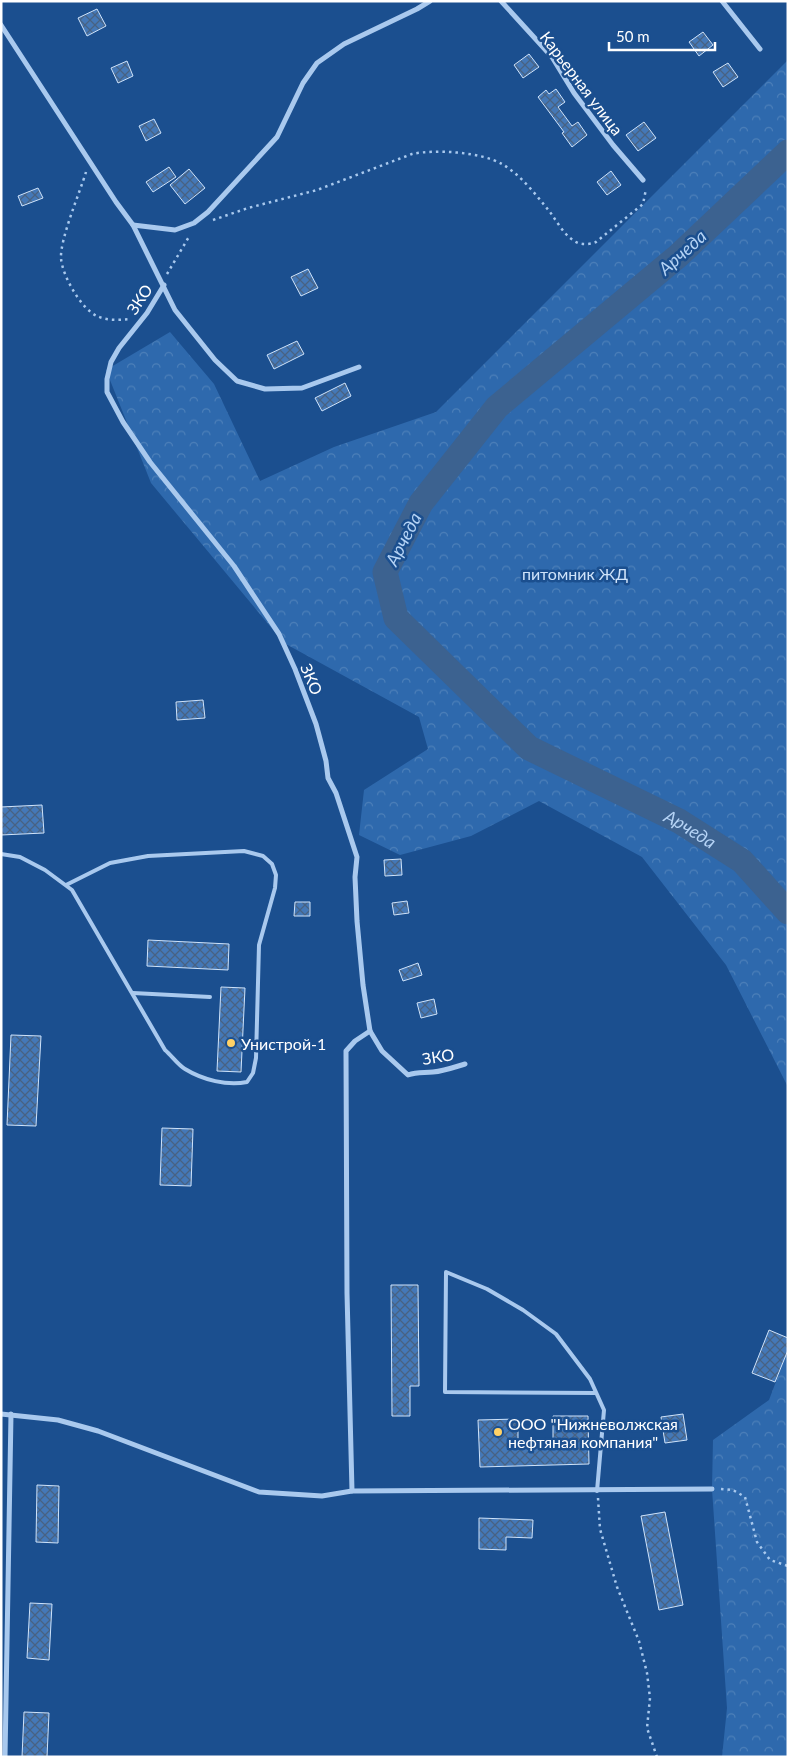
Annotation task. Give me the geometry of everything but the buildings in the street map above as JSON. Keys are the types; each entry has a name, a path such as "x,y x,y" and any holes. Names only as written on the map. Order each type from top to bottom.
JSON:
{"street":[{"path":"133,225 175,230 194,223 208,212 277,137 303,83 318,63 344,44 417,10 430,1"},
{"name":"Карьерная улица","path":"500,1 552,57 613,146 643,180"},
{"path":"722,1 760,50"},
{"name":"ЗКО","path":"1,25 133,225 176,310 215,360 237,381 265,389 302,388 359,367"},
{"name":"ЗКО","path":"164,285 147,313 119,348 111,362 107,379 108,392 123,422 150,462 234,566 279,634 304,690 316,724 326,761 328,778 336,793 357,857 355,877 357,921 363,985 370,1031 382,1050 408,1075 418,1072 433,1072 465,1064"},
{"path":"352,1491 347,1293 346,1051 370,1031"},
{"path":"1,1414 58,1420 98,1431 259,1492 322,1496 352,1491 712,1489"},
{"path":"5,1757 3,1737 11,1414"}],"lane":[{"path":"1,854 20,857 45,870 72,890 166,1050 184,1069 208,1078 233,1084 247,1082 253,1073 256,1058 259,945 275,888 276,875 272,864 263,856 244,851 148,856 110,863 66,885"},
{"path":"133,993 210,997"},
{"path":"596,1393 445,1392 446,1272 487,1290 524,1310 556,1334 590,1379 604,1410 597,1491"}],"path":[{"path":"164,285 167,274 190,235 194,223 218,220 248,208 317,190 412,154 439,151 481,156 502,164 520,177 570,238 582,244 596,242 642,204 646,189 643,180"},
{"path":"90,162 62,246 61,259 65,273 81,303 96,316 109,320 121,320 147,313"},
{"path":"712,1489 733,1490 745,1497 757,1542 770,1560 788,1566"},
{"path":"597,1491 600,1529 617,1587 639,1641 647,1673 650,1698 647,1728 656,1757"}],"green space":[{"name":"питомник ЖД","path":"788,60 788,1087 726,965 642,857 539,801 471,836 400,855 359,835 364,790 428,749 419,717 284,643 151,483 106,370 170,332 214,384 260,481 334,447 436,412"},
{"path":"788,1350 788,1757 722,1757 727,1708 712,1489 713,1440 769,1400"}],"waterway":[{"name":"Арчеда","path":"788,152 678,256 497,407 421,503 385,572 396,618 529,748 679,821 742,861 788,912"}],"place":[{"name":"Унистрой-1","path":"231,1043"},
{"name":"ООО \"Нижневолжская нефтяная компания\"","path":"498,1432"}]}
